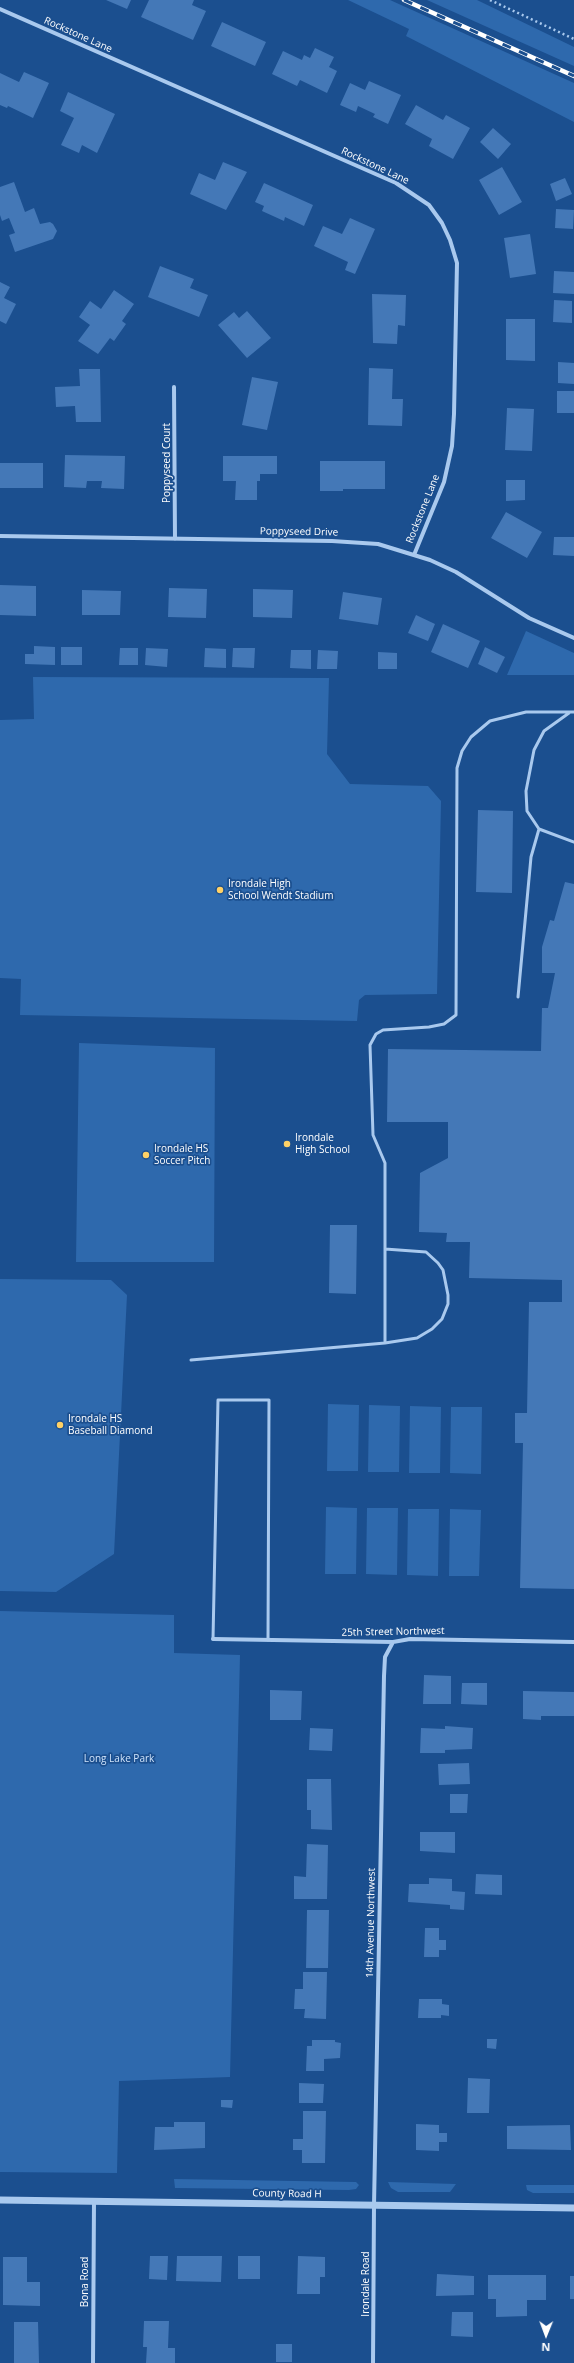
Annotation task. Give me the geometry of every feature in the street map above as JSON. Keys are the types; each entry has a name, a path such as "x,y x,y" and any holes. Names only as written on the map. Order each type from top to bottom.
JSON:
{"street":[{"name":"Rockstone Lane","path":"0,9 396,183 429,205 442,223 450,240 456,263 454,414 452,446 444,482 414,554"},
{"name":"Poppyseed Court","path":"174,387 175,539"},
{"name":"Poppyseed Drive","path":"0,536 350,541 378,544 414,554 456,572 530,618 574,638"},
{"name":"25th Street Northwest","path":"213,1639 393,1642 410,1639 574,1642"},
{"name":"14th Avenue Northwest","path":"374,2205 384,1676 385,1657 393,1642"},
{"name":"County Road H","path":"0,2200 574,2208"},
{"name":"Bona Road","path":"93,2363 94,2201"},
{"name":"Irondale Road","path":"373,2363 374,2205"}],"lane":[{"path":"385,1342 385,1163 373,1135 370,1045 372,1038 383,1030 429,1027 444,1024 456,1015 457,768 462,751 471,737 490,721 526,712 572,712"},
{"path":"572,712 544,731 534,750 526,791 526,811 539,829 574,842"},
{"path":"518,997 531,857 539,829"},
{"path":"191,1360 417,1338 432,1329 442,1319 448,1304 448,1295 443,1270 426,1252 385,1249"},
{"path":"213,1639 218,1400 269,1400 268,1640"}],"path":[{"path":"490,0 574,39"}],"green space":[{"path":"348,0 390,0 574,83 574,122 406,36 409,29"},
{"path":"427,0 477,0 574,47 574,66"},
{"path":"526,631 574,653 574,675 507,675"},
{"name":"Irondale High School Wendt Stadium","path":"33,677 329,678 327,754 350,784 428,786 441,801 437,994 365,995 359,1000 357,1021 20,1015 21,979 0,978 0,720 34,719"},
{"name":"Irondale HS Soccer Pitch","path":"79,1043 215,1048 214,1262 76,1262"},
{"name":"Irondale HS Baseball Diamond","path":"0,1279 111,1280 127,1295 114,1554 56,1592 0,1591"},
{"path":"328,1404 359,1405 358,1471 327,1471"},
{"path":"369,1405 400,1406 399,1472 368,1472"},
{"path":"410,1406 441,1407 440,1473 409,1473"},
{"path":"451,1407 482,1407 481,1474 450,1473"},
{"path":"326,1507 357,1508 356,1574 325,1574"},
{"path":"367,1508 398,1508 397,1575 366,1574"},
{"path":"408,1509 439,1509 438,1576 407,1575"},
{"path":"450,1509 481,1510 479,1576 449,1576"},
{"name":"Long Lake Park","path":"0,1611 174,1615 174,1653 240,1655 230,2077 119,2081 117,2173 0,2172"},
{"path":"174,2179 356,2182 359,2185 356,2189 349,2190 175,2188"},
{"path":"388,2182 456,2184 450,2192 398,2192 391,2188"},
{"path":"526,2185 574,2185 574,2193 533,2193 527,2190"}],"building":[{"path":"106,0 131,0 127,9"},
{"path":"149,0 194,0 192,5 206,11 193,40 141,17"},
{"path":"222,22 266,42 255,66 211,46"},
{"path":"315,48 334,57 329,67 337,71 327,93 300,80 297,86 272,74 283,51 302,60 304,55 310,58"},
{"path":"24,72 49,83 33,118 8,106 7,108 0,105 0,73 19,82"},
{"path":"369,81 401,95 388,124 373,117 375,114 358,106 356,112 340,105 350,83 365,90"},
{"path":"68,92 115,114 97,153 82,145 79,153 61,145 74,118 60,111"},
{"path":"416,105 443,120 446,115 470,128 453,159 429,146 432,139 405,124"},
{"path":"493,128 511,144 498,159 480,142"},
{"path":"223,162 247,172 226,210 190,194 199,173 215,180"},
{"path":"502,167 522,202 499,215 479,180"},
{"path":"565,178 572,194 556,201 550,184"},
{"path":"14,182 25,212 34,208 40,224 50,222 57,231 53,239 15,252 9,235 15,233 9,218 2,221 0,215 0,187"},
{"path":"264,183 313,205 304,226 285,217 284,221 262,211 264,206 255,202"},
{"path":"556,209 574,210 573,229 555,228"},
{"path":"350,218 375,229 355,274 345,270 348,262 314,246 323,226 342,234"},
{"path":"530,234 536,274 510,278 504,238"},
{"path":"160,266 194,279 190,288 208,295 199,317 148,297"},
{"path":"554,271 574,272 574,294 553,293"},
{"path":"0,282 10,287 4,298 16,304 6,324 0,321"},
{"path":"114,290 134,304 122,321 126,324 114,341 110,338 98,354 78,341 90,325 79,317 90,301 101,309"},
{"path":"372,294 406,295 405,326 398,325 397,344 373,343"},
{"path":"554,300 572,301 572,323 553,322"},
{"path":"247,311 271,338 247,358 218,325 234,312 239,318"},
{"path":"506,319 535,319 535,361 506,360"},
{"path":"558,362 574,363 574,384 558,383"},
{"path":"369,368 393,369 392,399 403,399 402,426 368,425"},
{"path":"79,369 100,369 101,422 76,422 75,406 56,407 55,387 80,386"},
{"path":"252,377 278,382 267,430 242,425"},
{"path":"557,391 574,391 574,413 557,413"},
{"path":"507,408 534,409 532,451 505,450"},
{"path":"65,455 125,456 124,489 101,488 102,481 87,481 86,488 64,487"},
{"path":"223,456 277,456 277,474 260,474 260,481 257,481 257,500 235,500 236,481 223,481"},
{"path":"320,461 385,461 385,489 343,489 343,491 320,491"},
{"path":"0,463 43,463 43,488 0,488"},
{"path":"506,480 525,480 525,500 506,501"},
{"path":"506,512 542,532 527,558 491,538"},
{"path":"554,537 574,537 574,556 553,555"},
{"path":"0,585 36,586 36,616 0,615"},
{"path":"169,588 207,589 206,618 168,617"},
{"path":"253,589 293,590 292,618 253,617"},
{"path":"82,590 121,591 120,615 82,615"},
{"path":"343,592 382,598 378,625 339,619"},
{"path":"416,615 435,624 428,641 408,633"},
{"path":"443,624 480,641 468,668 431,652"},
{"path":"34,646 55,647 55,665 25,664 25,654 34,654"},
{"path":"61,647 82,647 82,665 61,665"},
{"path":"485,647 505,657 497,673 478,664"},
{"path":"120,648 138,648 138,665 119,665"},
{"path":"146,648 168,649 167,667 145,665"},
{"path":"205,648 226,649 226,668 204,667"},
{"path":"233,648 255,648 254,668 232,667"},
{"path":"291,650 311,650 311,669 290,668"},
{"path":"318,650 338,651 337,669 317,669"},
{"path":"378,652 397,653 397,669 378,669"},
{"path":"478,810 513,811 512,893 476,892"},
{"path":"565,882 574,884 574,1589 520,1588 523,1443 515,1443 515,1413 527,1413 529,1302 562,1302 562,1280 469,1278 470,1242 446,1242 447,1233 419,1232 420,1173 448,1158 448,1122 387,1122 388,1049 541,1051 542,1008 548,1008 555,973 542,973 542,947 550,920 554,921"},
{"path":"330,1225 357,1225 356,1294 329,1293"},
{"path":"424,1675 451,1676 451,1704 423,1704"},
{"path":"462,1683 487,1683 487,1705 461,1704"},
{"path":"270,1690 302,1691 301,1720 270,1720"},
{"path":"523,1691 574,1692 574,1716 541,1716 541,1720 523,1719"},
{"path":"445,1726 473,1728 472,1749 445,1750 445,1753 420,1753 421,1728 445,1729"},
{"path":"310,1728 333,1729 332,1751 309,1750"},
{"path":"469,1763 470,1784 439,1785 438,1764"},
{"path":"307,1779 331,1779 332,1830 311,1829 311,1810 307,1810"},
{"path":"450,1794 468,1794 467,1813 450,1813"},
{"path":"420,1832 455,1832 455,1853 420,1851"},
{"path":"307,1844 328,1845 327,1899 294,1899 294,1876 306,1877"},
{"path":"476,1874 502,1875 502,1895 475,1894"},
{"path":"429,1878 452,1879 452,1891 465,1892 464,1910 450,1909 450,1905 408,1902 409,1884 429,1884"},
{"path":"307,1910 329,1910 328,1968 306,1968"},
{"path":"425,1928 439,1928 439,1940 446,1940 446,1950 439,1950 439,1957 424,1957"},
{"path":"303,1972 327,1972 326,2019 304,2018 305,2009 294,2009 295,1989 303,1989"},
{"path":"419,1999 442,1999 442,2004 449,2005 449,2016 441,2015 441,2018 418,2018"},
{"path":"487,2039 497,2039 496,2049 487,2048"},
{"path":"312,2040 335,2040 335,2042 341,2043 340,2058 324,2059 324,2071 306,2071 307,2046 312,2046"},
{"path":"468,2078 490,2079 489,2113 467,2113"},
{"path":"299,2083 324,2084 323,2103 299,2103"},
{"path":"221,2100 233,2100 232,2108 221,2107"},
{"path":"303,2111 326,2111 325,2163 302,2163 302,2150 293,2150 293,2139 303,2139"},
{"path":"174,2122 205,2122 205,2148 154,2150 155,2127 174,2127"},
{"path":"416,2124 439,2125 439,2133 447,2133 447,2142 439,2142 439,2151 416,2150"},
{"path":"570,2125 571,2150 507,2149 507,2126"},
{"path":"150,2256 168,2256 167,2280 149,2279"},
{"path":"177,2256 222,2256 221,2282 176,2281"},
{"path":"238,2256 260,2256 260,2279 238,2279"},
{"path":"298,2256 325,2257 325,2277 320,2277 320,2294 297,2294"},
{"path":"3,2257 27,2257 27,2282 40,2282 40,2306 3,2305"},
{"path":"437,2274 474,2276 474,2295 436,2296"},
{"path":"488,2275 546,2275 546,2300 527,2300 527,2316 496,2317 496,2299 488,2299"},
{"path":"570,2276 574,2276 574,2299 570,2299"},
{"path":"452,2312 473,2312 473,2337 451,2336"},
{"path":"144,2321 169,2321 168,2348 175,2348 175,2363 146,2363 147,2347 143,2347"},
{"path":"14,2322 38,2322 39,2363 14,2363"},
{"path":"276,2344 292,2344 292,2362 276,2362"}],"railway":[{"path":"404,0 574,76"}],"place":[{"name":"Irondale High School Wendt Stadium","path":"220,890"},
{"name":"Irondale High School","path":"287,1144"},
{"name":"Irondale HS Soccer Pitch","path":"146,1155"},
{"name":"Irondale HS Baseball Diamond","path":"60,1425"}]}
